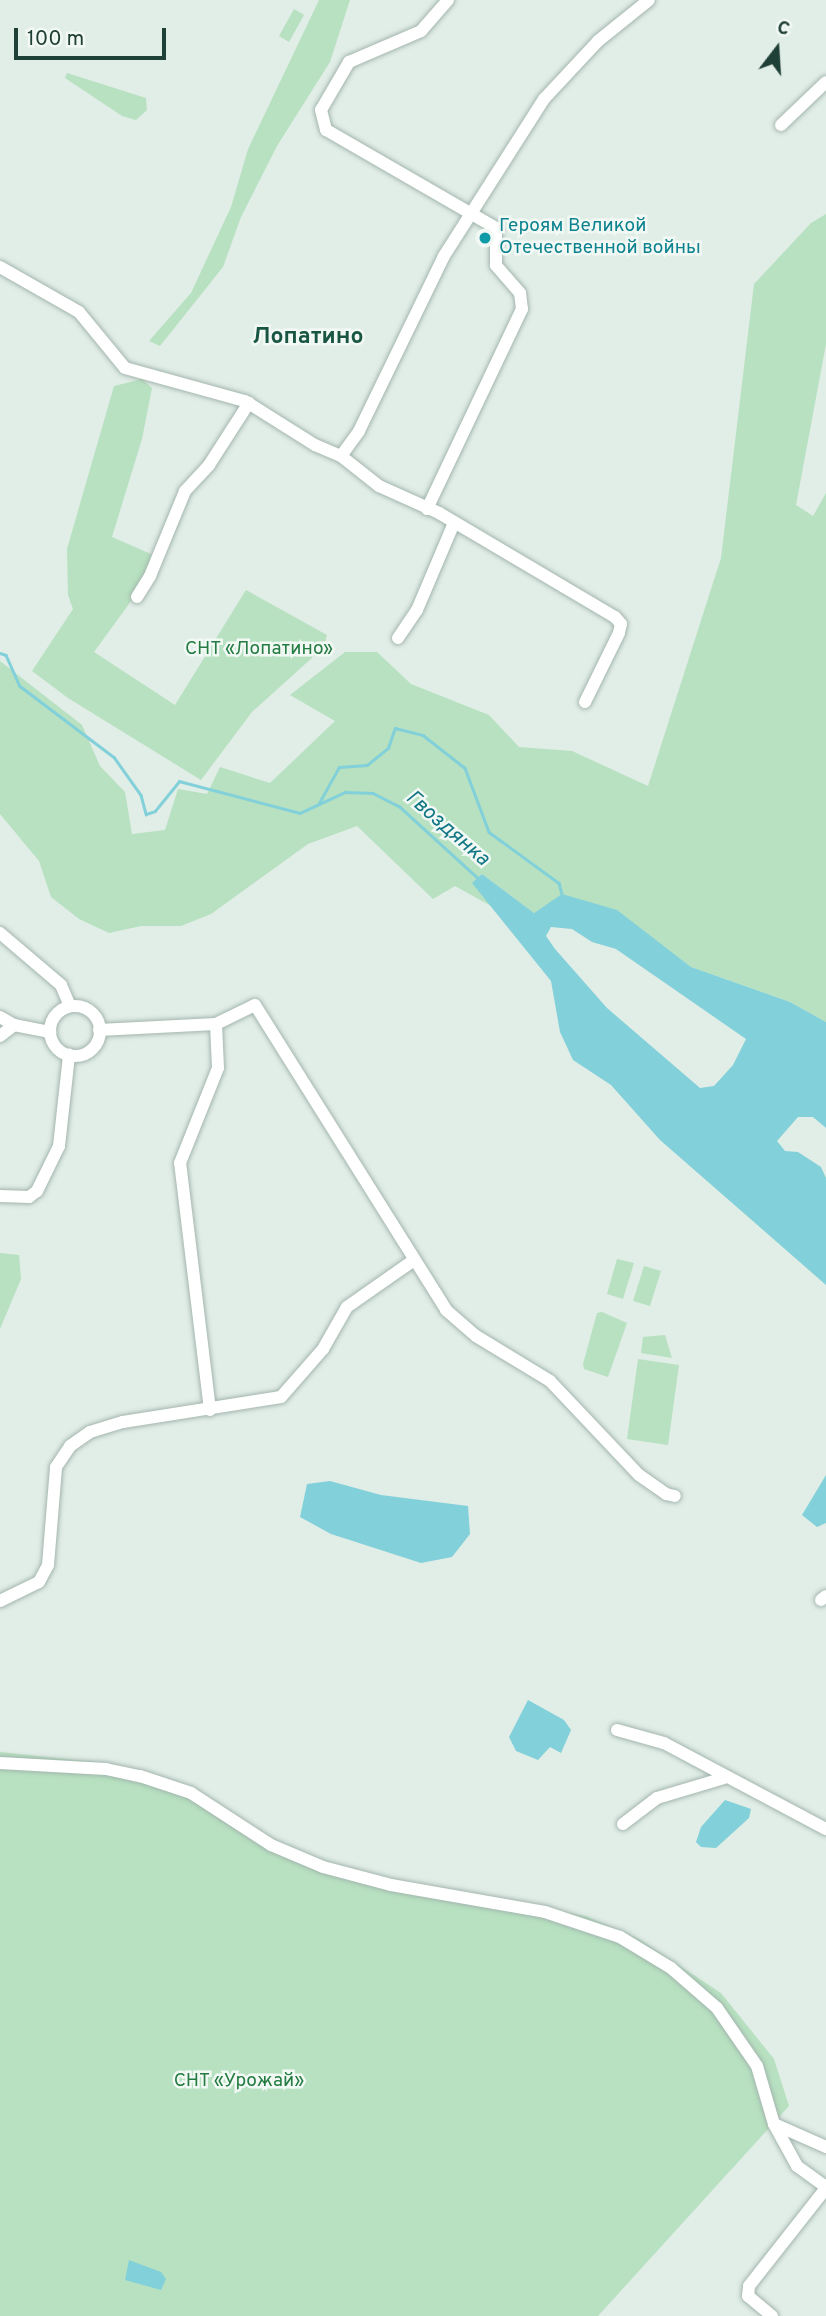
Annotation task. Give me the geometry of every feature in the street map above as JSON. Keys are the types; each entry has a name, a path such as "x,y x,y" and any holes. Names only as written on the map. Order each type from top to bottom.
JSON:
{"street":[{"path":"427,509 522,309 520,293 496,265 496,228 326,130 321,110 349,62 421,32 448,0"},
{"path":"341,456 359,431 444,256 562,76 649,0"},
{"path":"781,125 826,82"},
{"path":"0,267 79,312 125,368 249,403 315,445 341,456 379,486 454,523 621,624 585,702"},
{"path":"136,597 150,576 164,534 185,491 209,465 249,403"},
{"path":"398,638 417,610 454,523"},
{"path":"0,933 61,985 70,1006"},
{"path":"99,1030 216,1024 255,1005 414,1260 457,1321 550,1381 639,1475 675,1496"},
{"path":"70,1006 86,1008 99,1030 89,1051 69,1055 55,1046 50,1032 57,1013 70,1006"},
{"path":"0,1017 14,1025 50,1032"},
{"path":"210,1410 180,1163 218,1068 216,1024"},
{"path":"0,1037 14,1025"},
{"path":"0,1196 29,1197 43,1180 59,1146 69,1055"},
{"path":"0,1601 39,1582 48,1564 56,1467 70,1446 90,1432 124,1422 281,1397 323,1349 347,1307 414,1260"},
{"path":"617,1730 664,1743 724,1778 826,1829"},
{"path":"0,1763 106,1769 140,1776 191,1793 271,1845 323,1867 391,1885 545,1912 620,1937 671,1968 724,2017 757,2066 774,2124 797,2166 826,2188 749,2286 748,2296 772,2316"},
{"path":"623,1824 657,1798 724,1778"},
{"path":"774,2124 826,2147"}],"green space":[{"path":"319,0 350,0 330,62 277,146 241,217 223,267 160,346 149,341 191,293 231,207 248,149"},
{"path":"294,9 304,15 289,42 279,36"},
{"path":"67,73 146,98 147,110 136,120 122,116 65,78"},
{"path":"826,214 826,344 796,505 813,516 826,493 826,1022 790,1002 691,967 616,910 562,895 534,913 482,874 473,883 491,906 455,886 433,899 357,826 308,844 211,914 181,926 141,926 109,933 79,919 51,897 39,861 0,814 0,661 82,725 100,766 125,792 132,834 165,830 178,789 207,794 220,767 270,783 335,721 290,695 345,652 377,652 411,684 489,715 519,747 572,751 648,786 721,558 754,284 811,223"},
{"name":"СНТ «Лопатино»","path":"142,379 152,388 142,439 112,537 151,554 151,566 134,597 94,652 175,705 246,590 327,635 324,647 252,712 201,780 68,698 32,671 73,609 68,595 67,549 114,386"},
{"path":"0,1253 19,1255 21,1279 0,1329"},
{"path":"617,1259 634,1263 623,1299 607,1294"},
{"path":"644,1266 661,1271 650,1306 633,1301"},
{"path":"602,1312 627,1323 608,1377 584,1369 583,1364 597,1313"},
{"path":"665,1335 672,1358 641,1353 643,1337"},
{"path":"638,1359 679,1365 668,1445 627,1439"},
{"name":"СНТ «Урожай»","path":"0,1752 114,1764 194,1789 270,1838 322,1862 384,1880 586,1916 639,1939 721,1993 774,2059 789,2106 598,2316 0,2316"}],"water":[{"path":"482,874 534,913 562,894 617,910 691,967 790,1002 826,1022 826,1128 813,1117 798,1117 777,1141 785,1151 798,1152 821,1167 826,1178 826,1285 660,1140 611,1085 573,1060 560,1032 551,981 472,883","holes":["551,927 572,929 592,942 616,949 746,1039 733,1065 714,1086 700,1088 607,1008 546,936"]},
{"path":"826,1475 826,1523 817,1527 802,1515"},
{"path":"330,1481 381,1495 468,1506 470,1534 452,1557 421,1563 331,1534 300,1517 307,1484"},
{"path":"528,1700 564,1720 571,1730 561,1753 550,1747 538,1760 516,1751 509,1737"},
{"path":"725,1800 751,1809 749,1818 716,1848 701,1847 696,1842 701,1827"},
{"path":"129,2260 161,2272 166,2279 161,2290 125,2280"}],"waterway":[{"name":"Гвоздянка","path":"0,653 6,655 20,686 114,757 141,795 146,814 155,811 179,781 300,813 345,792 373,793 399,806 480,880"},
{"path":"319,803 339,767 367,765 388,748 395,728 423,735 465,768 489,832 559,883 562,894"}],"place":[{"name":"Героям Великой Отечественной войны","path":"485,238"}],"district":[{"name":"Лопатино","path":"308,338"}]}
